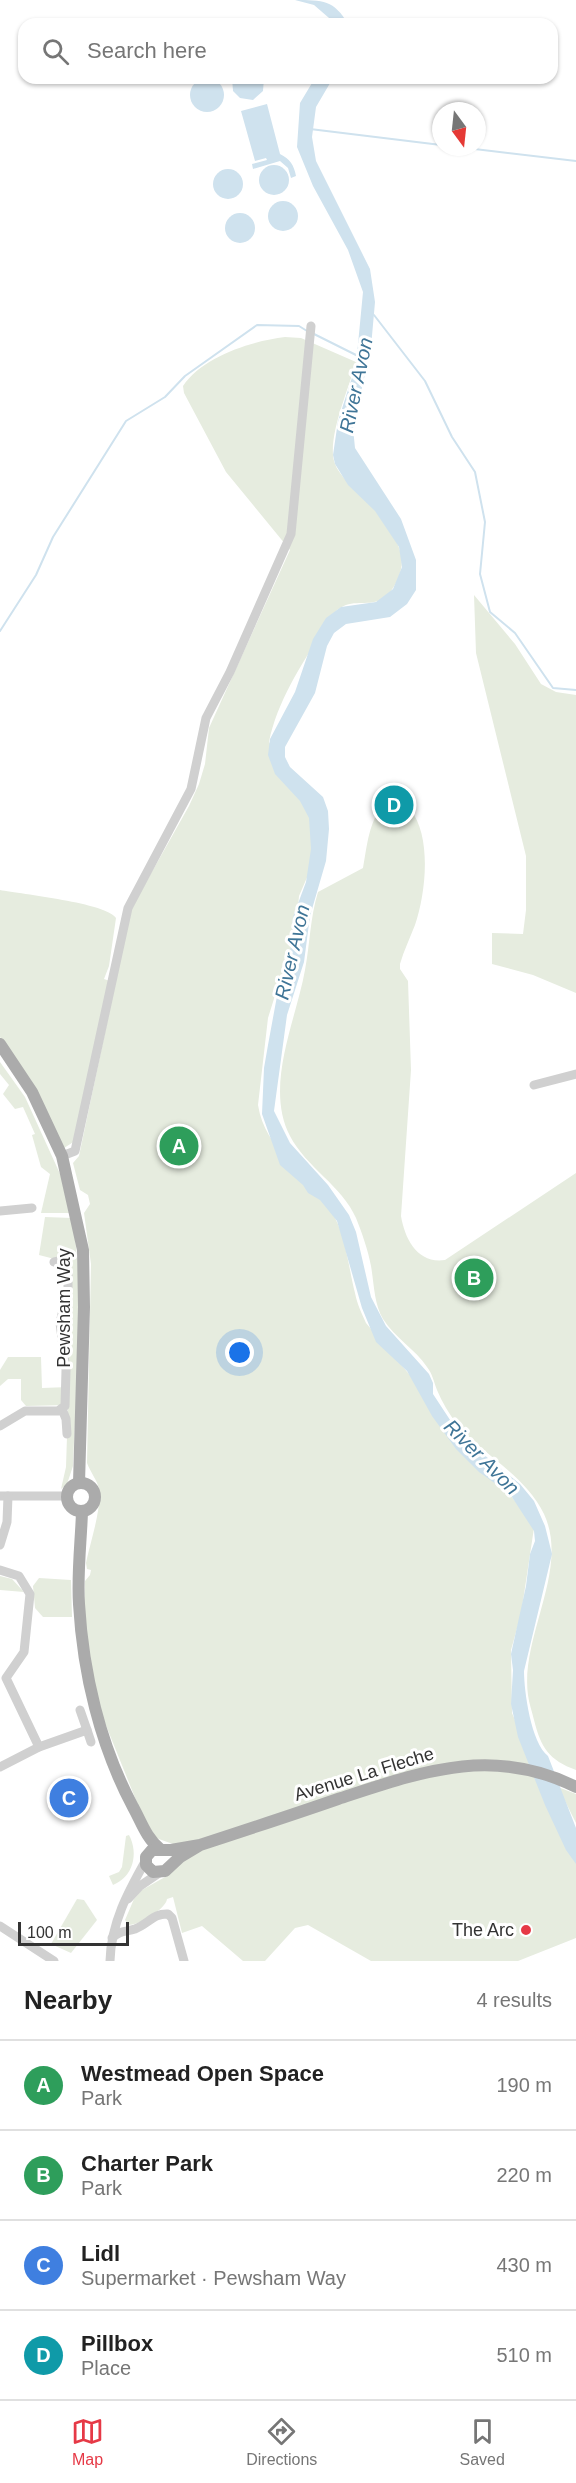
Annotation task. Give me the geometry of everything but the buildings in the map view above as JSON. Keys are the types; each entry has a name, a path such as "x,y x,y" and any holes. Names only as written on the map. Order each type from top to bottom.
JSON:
{"main road":[{"name":"Pewsham Way","path":"0,1044 32,1092 62,1156 83,1250 79,1483"},
{"path":"79,1483 92,1488 96,1496 90,1508 82,1512 69,1506 67,1496 70,1487 79,1483"},
{"path":"82,1512 79,1601 87,1670 97,1713 127,1796 150,1870 163,1870 169,1856 148,1836 127,1796"},
{"name":"Avenue La Fleche","path":"146,1858 152,1850 200,1845 434,1770 477,1764 511,1767 553,1778 576,1787"},
{"name":"Avenue La Fleche","path":"163,1870 200,1845"}],"street":[{"path":"62,1156 75,1151 128,908 191,789 206,718 230,672 291,534 311,326"},
{"path":"534,1085 576,1074"},
{"path":"0,1211 32,1208"},
{"path":"54,1262 64,1260 68,1272 68,1288 60,1323 66,1370 65,1402 62,1409 67,1434"},
{"path":"0,1426 25,1411 62,1409"},
{"path":"0,1545 7,1522 4,1496 67,1496"},
{"path":"0,1570 19,1576 30,1594 24,1652 6,1678 39,1747"},
{"path":"80,1710 91,1742"},
{"path":"0,1767 39,1747 87,1730"},
{"name":"Avenue La Fleche","path":"110,1961 112,1938 119,1914 129,1889 146,1858"},
{"name":"Avenue La Fleche","path":"124,1903 140,1886 163,1870"},
{"path":"112,1938 121,1931 139,1927 169,1910 184,1961"},
{"path":"119,1914 123,1925 130,1929"},
{"path":"0,1926 54,1961"}],"shaded area":[{"path":"285,337 301,338 356,362 335,433 334,462 345,479 384,521 396,540 402,560 398,578 386,596 378,601 346,605 333,614 284,698 269,742 319,825 318,852 299,896 294,950 277,989 268,1018 258,1105 269,1135 321,1196 340,1228 357,1301 366,1323 499,1481 534,1528 521,1614 511,1650 512,1713 547,1799 576,1854 576,1938 518,1961 371,1961 308,1925 295,1928 265,1961 243,1961 202,1926 182,1933 173,1897 167,1899 157,1912 145,1919 129,1925 125,1920 134,1899 142,1890 165,1877 180,1861 173,1844 156,1838 142,1815 101,1713 93,1683 84,1613 85,1581 91,1570 87,1569 86,1563 99,1497 98,1486 87,1463 91,1264 84,1213 90,1204 88,1195 80,1190 73,1163 79,1156 131,909 199,784 205,764 209,728 290,550 226,472 184,393 183,386 192,375 215,358 243,346"},
{"path":"474,595 515,644 541,684 556,692 576,695 576,993 533,975 492,964 492,933 523,934 526,910 526,856 476,653"},
{"path":"392,796 404,803 417,820 422,834 425,865 419,912 400,964 400,969 408,981 411,1070 401,1216 406,1234 420,1254 427,1258 445,1260 576,1173 576,1770 559,1762 543,1745 528,1695 527,1673 551,1558 550,1535 544,1514 526,1488 457,1424 441,1399 429,1369 383,1319 376,1300 368,1254 356,1218 342,1196 297,1147 283,1117 280,1096 284,1053 301,990 318,892 363,868 368,838 374,820 384,803"},
{"path":"0,890 81,904 97,908 116,918 109,966 104,979 110,981 75,1141 64,1148 31,1080 0,1037"},
{"path":"0,1062 25,1097 61,1176 69,1213 41,1213 50,1174 41,1167 32,1135 35,1134 23,1107 15,1109 3,1094 9,1085 0,1074"},
{"path":"45,1217 72,1218 78,1279 79,1342 73,1466 67,1484 61,1489 66,1467 68,1405 26,1406 21,1400 21,1379 8,1379 0,1386 0,1370 8,1357 41,1357 42,1388 69,1387 70,1365 64,1327 70,1263 39,1255"},
{"path":"0,1576 12,1579 24,1592 0,1590"},
{"path":"39,1578 71,1580 72,1617 43,1617 35,1608 33,1586"},
{"path":"558,1787 576,1794 576,1823"},
{"path":"129,1835 134,1850 132,1864 125,1876 113,1885 109,1876 119,1872 122,1867 126,1836"},
{"path":"77,1899 84,1900 97,1920 71,1953 51,1944"}],"water":[{"path":"295,0 327,3 338,10 344,18 329,18 314,5"},
{"path":"194,84 220,84 223,89 223,101 213,111 201,111 191,101 191,89"},
{"path":"232,84 264,84 263,91 253,100 240,98 233,91"},
{"name":"River Avon","path":"311,84 329,84 316,107 312,137 316,161 370,269 375,302 371,347 353,428 355,448 401,519 416,560 416,590 407,604 390,617 346,624 334,633 327,646 315,693 285,747 285,757 290,767 323,797 328,811 329,829 326,861 310,916 304,962 287,1015 274,1111 290,1143 328,1185 349,1215 356,1232 371,1297 386,1326 429,1374 433,1383 433,1394 456,1429 520,1484 534,1501 545,1526 552,1554 524,1671 524,1680 533,1729 542,1749 548,1756 576,1828 576,1864 566,1850 545,1805 518,1737 511,1704 513,1670 511,1654 526,1586 530,1554 535,1541 534,1531 510,1494 479,1472 456,1449 432,1416 407,1371 376,1342 362,1308 337,1221 320,1200 308,1193 303,1185 280,1165 262,1114 264,1068 277,996 290,955 293,917 306,882 311,849 309,818 300,801 275,774 268,755 270,739 295,692 313,639 326,618 341,607 376,602 393,589 402,567 399,547 375,511 348,485 335,464 333,455 338,421 356,365 363,292 348,250 313,186 297,147 300,103"},
{"path":"267,104 280,154 289,160 294,169 296,176 291,178 288,168 280,161 253,169 252,164 267,160 266,158 255,161 241,111"},
{"path":"274,165 285,169 289,180 285,191 274,195 263,191 259,180 263,169"},
{"path":"228,169 239,173 243,184 239,195 228,199 217,195 213,184 217,173"},
{"path":"283,201 294,205 298,216 294,227 283,231 272,227 268,216 272,205"},
{"path":"240,213 251,217 255,228 251,239 240,243 229,239 225,228 229,217"}],"waterway":[{"path":"310,129 432,144"},
{"path":"486,150 576,161"},
{"path":"374,315 425,381 452,437 475,472 485,522 480,574 490,612 515,633 553,688 576,690"},
{"path":"0,631 36,575 53,537 126,421 165,397 185,376 257,325 299,326 307,331"},
{"name":"River Avon","path":"312,333 358,356"}],"place":[{"name":"Pillbox","path":"394,805"},
{"name":"Westmead Open Space","path":"179,1146"},
{"name":"Charter Park","path":"474,1278"},
{"name":"Lidl","path":"69,1798"},
{"name":"The Arc","path":"526,1930"}]}
